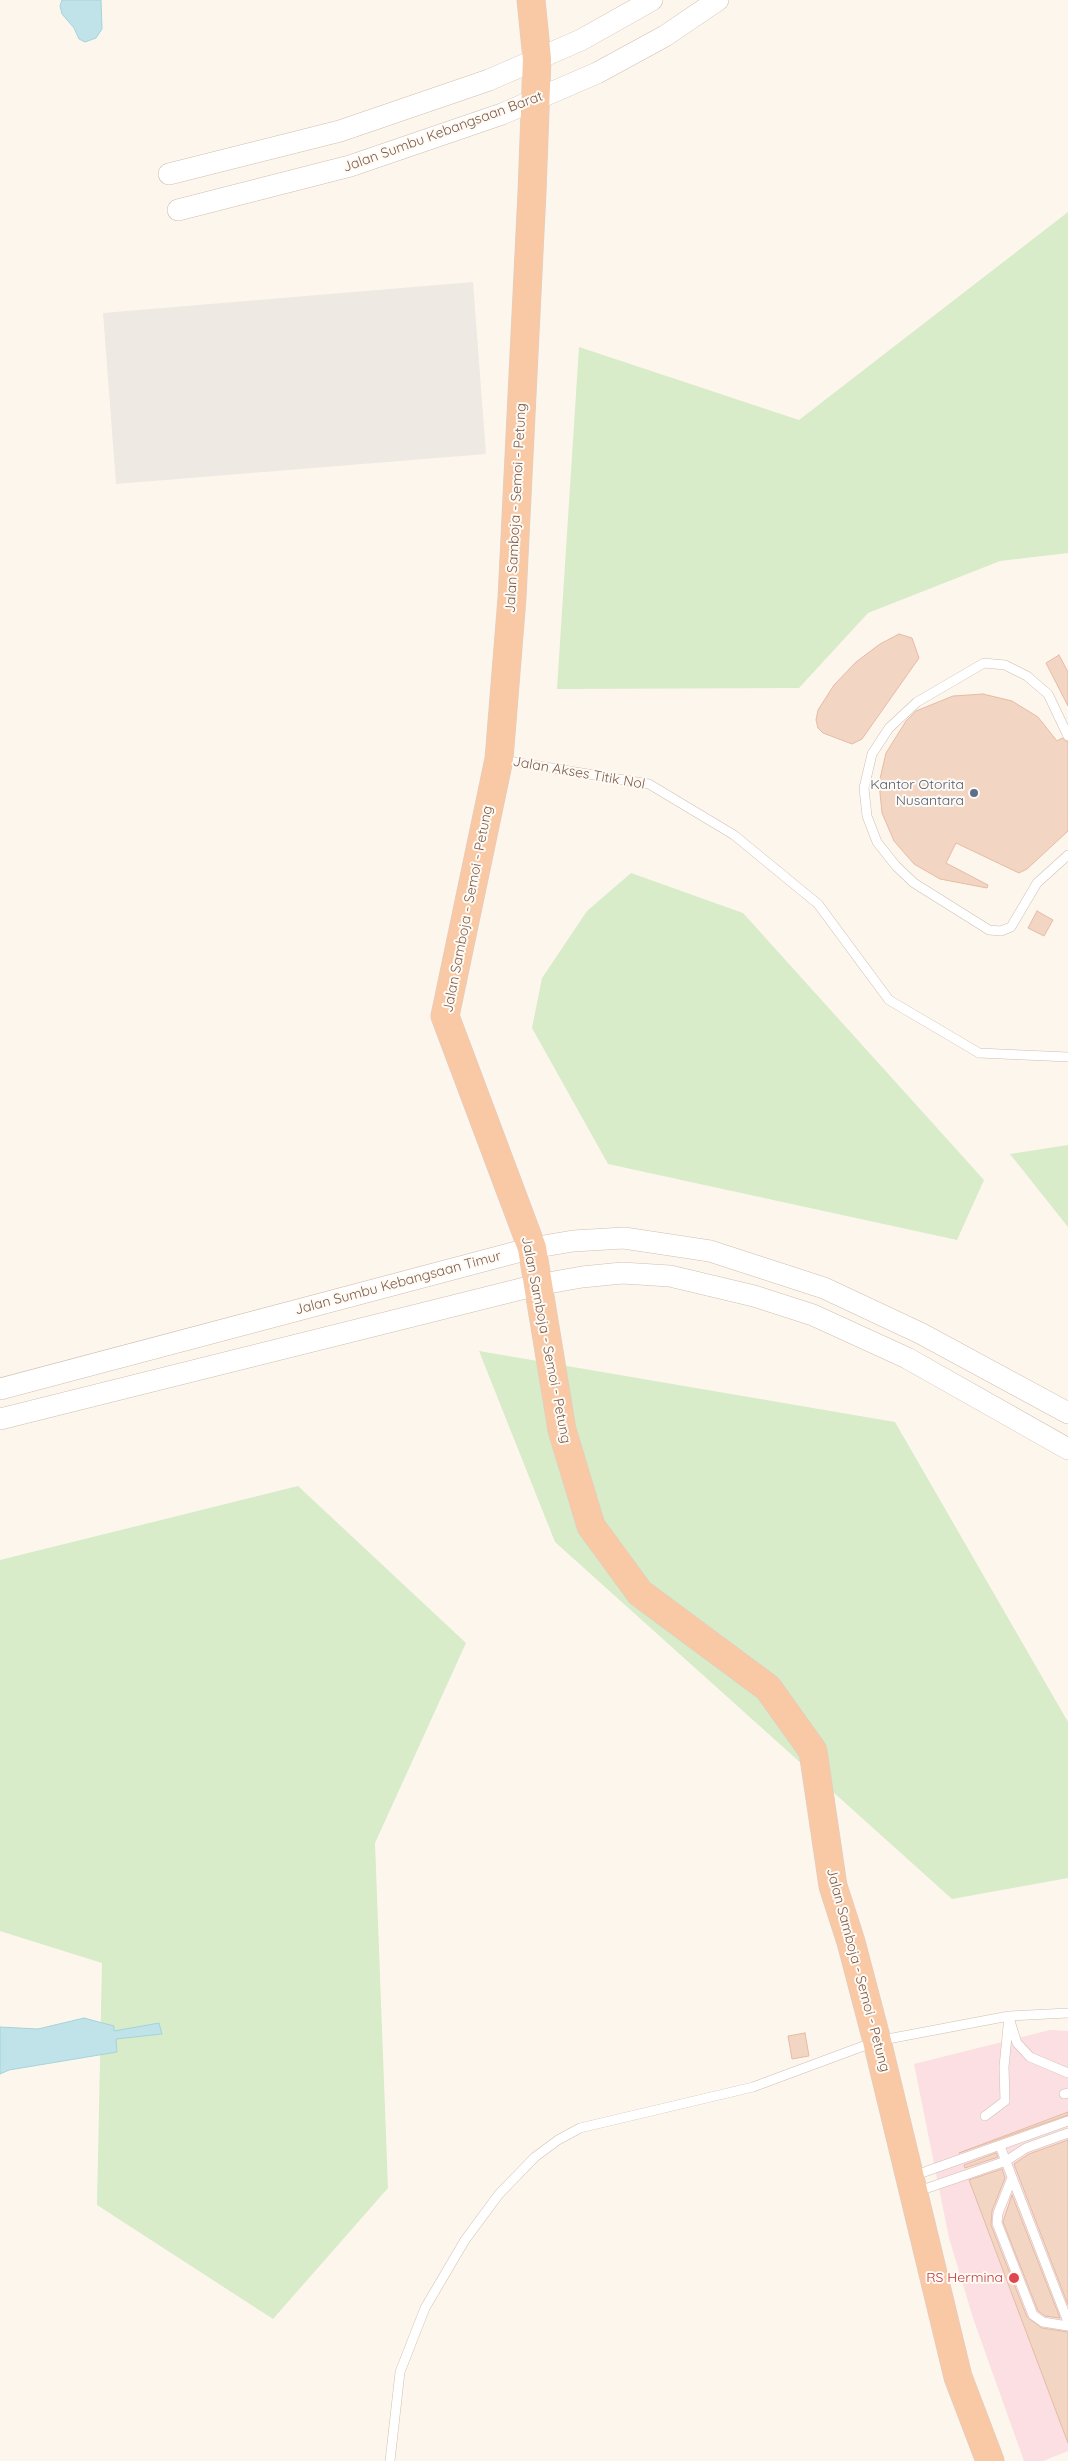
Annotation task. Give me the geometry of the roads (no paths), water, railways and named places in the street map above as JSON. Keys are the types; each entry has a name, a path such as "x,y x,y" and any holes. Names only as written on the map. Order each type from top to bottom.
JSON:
{"highway":[{"name":"Jalan Samboja - Semoi - Petung","path":"531,0 537,59 532,192 512,598 499,759 445,1016 532,1248 562,1430 591,1526 640,1593 768,1688 813,1751 833,1886 851,1942 877,2041 919,2183 958,2377 990,2461"}],"street":[{"path":"169,174 340,131 489,80 581,40 652,0"},
{"name":"Jalan Sumbu Kebangsaan Barat","path":"178,210 350,166 502,114 597,73 665,36 718,0"},
{"name":"Jalan Sumbu Kebangsaan Timur","path":"0,1389 532,1248 573,1241 624,1238 710,1251 758,1265 824,1288 920,1333 1068,1414"},
{"path":"0,1419 537,1285 582,1276 622,1272 670,1276 754,1296 813,1315 907,1358 1068,1449"}],"lane":[{"path":"1068,736 1048,694 1027,676 1005,665 984,663 917,702 889,728 872,754 864,788 867,816 878,842 896,866 914,883 989,930 1001,931 1011,928 1037,883 1068,855"},
{"name":"Jalan Akses Titik Nol","path":"499,759 648,784 734,835 818,904 889,1000 979,1053 1068,1057"},
{"path":"390,2461 400,2372 426,2308 466,2240 499,2194 536,2157 558,2140 580,2128 753,2087 877,2041 1009,2016 1068,2013"},
{"path":"1009,2016 1017,2043 1030,2056 1068,2073"},
{"path":"985,2116 1005,2101 1004,2067 1009,2016"},
{"path":"919,2183 962,2160 1068,2121"},
{"path":"919,2183 967,2175 1006,2162 1026,2148 1068,2133"},
{"path":"1000,2146 1068,2324 1043,2322 1034,2315 997,2223 998,2213 1012,2178"}],"water":[{"path":"62,0 101,0 102,29 96,38 85,42 79,39 74,28 62,14 60,6"},
{"path":"84,2018 114,2026 114,2031 159,2023 162,2034 116,2039 117,2052 9,2070 0,2074 0,2027 38,2029"}],"place":[{"name":"Kantor Otorita Nusantara","path":"974,793"},
{"name":"RS Hermina","path":"1014,2278"}]}
